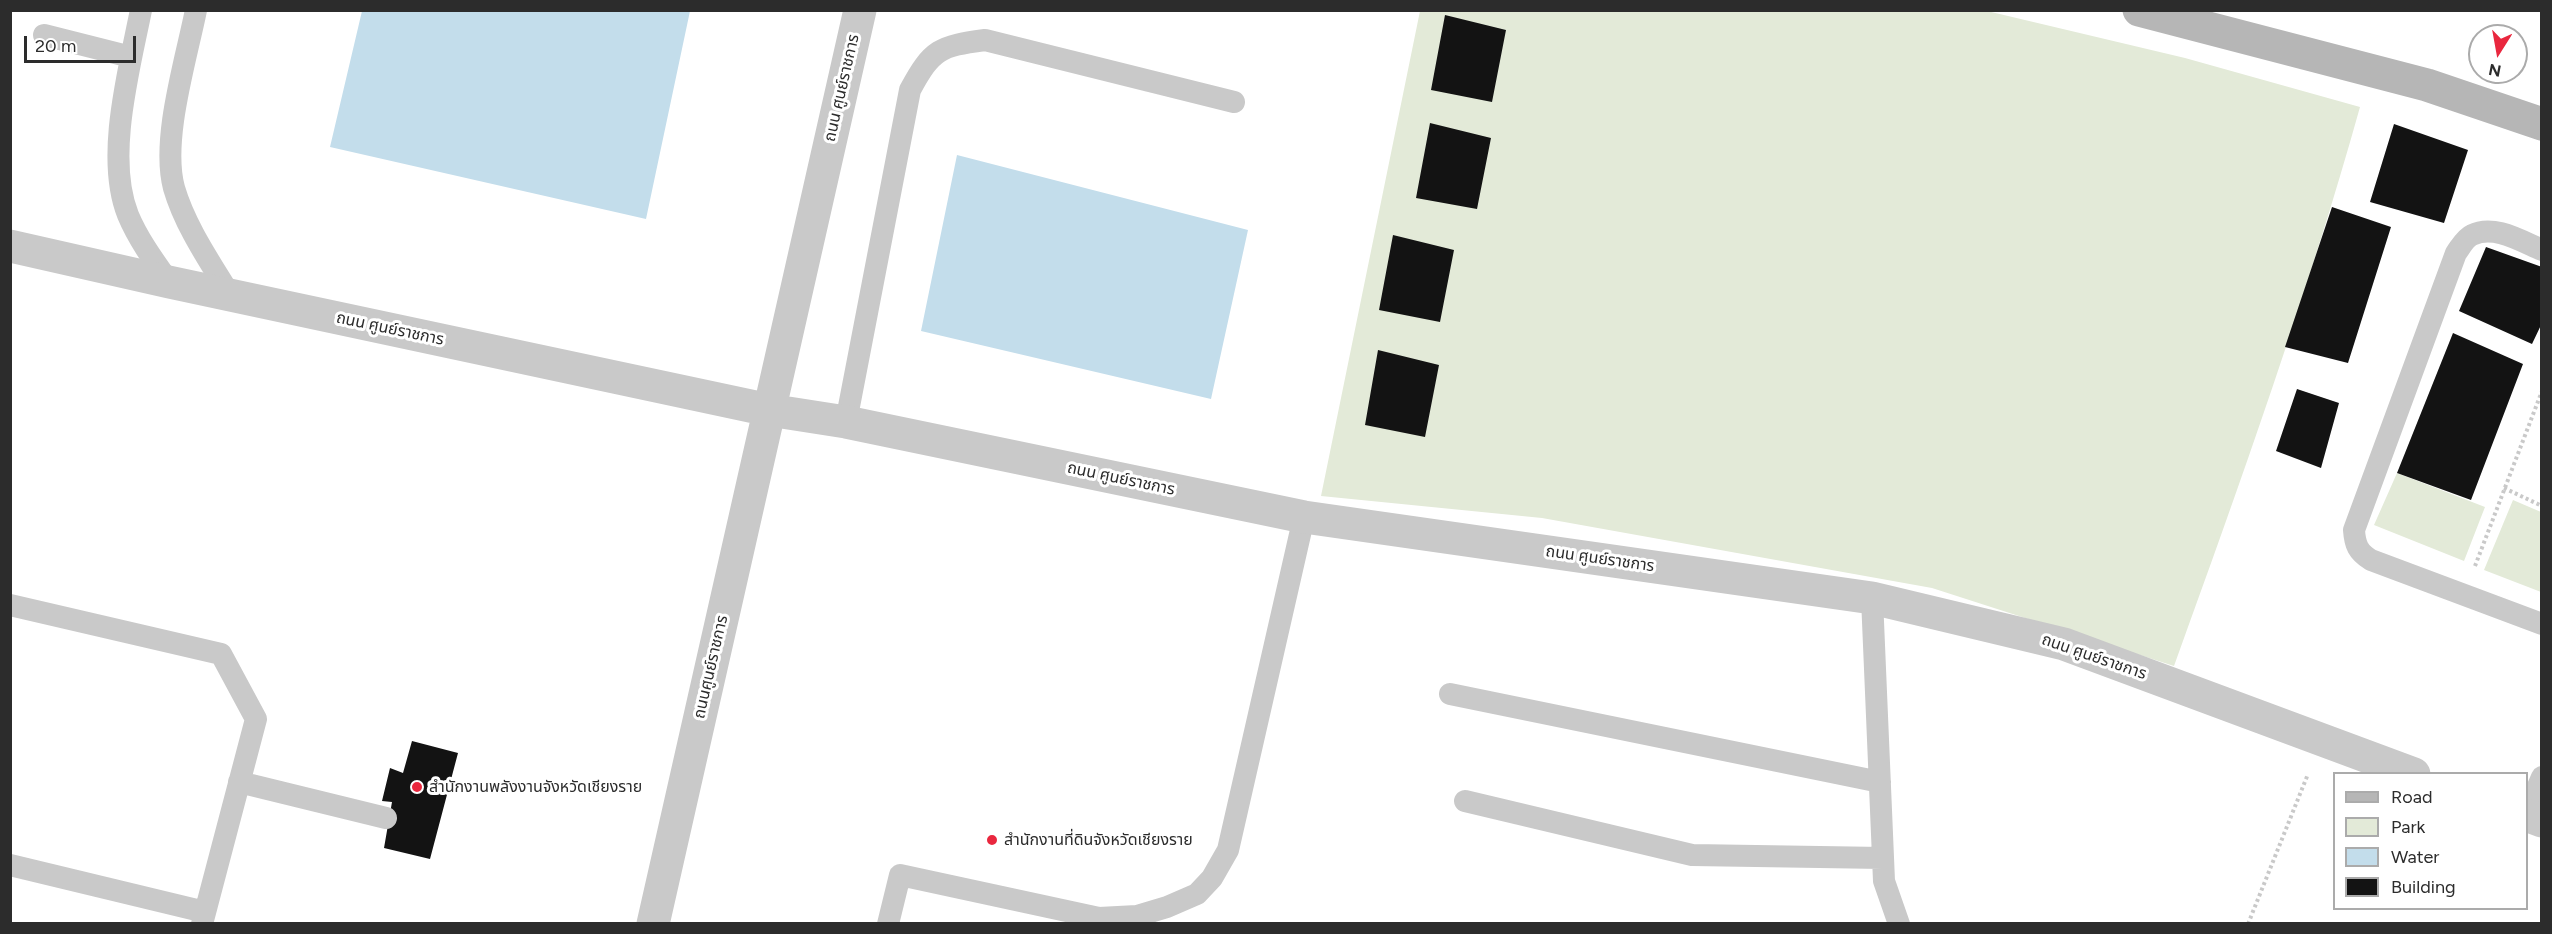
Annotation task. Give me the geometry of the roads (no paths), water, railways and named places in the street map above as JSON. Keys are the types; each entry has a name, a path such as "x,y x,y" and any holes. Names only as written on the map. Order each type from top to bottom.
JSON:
{"street":[{"name":"ถนน ศูนย์ราชการ","path":"769,410 860,10"},
{"path":"2139,10 2427,85 2541,124"},
{"name":"ถนน ศูนย์ราชการ","path":"10,246 769,410 846,422 1304,517 1872,598 2064,644 2409,772"},
{"name":"ถนนศูนย์ราชการ","path":"652,924 769,410"}],"lane":[{"path":"141,10 131,57 117,152 120,185 128,215 146,249 169,282"},
{"path":"196,10 173,123 170,157 174,188 185,214 230,295"},
{"path":"44,36 131,57"},
{"path":"846,422 910,90 926,62 952,44 985,40 1234,102"},
{"path":"2541,250 2510,236 2486,231 2470,236 2456,253 2354,530 2355,543 2360,554 2371,561 2541,624"},
{"path":"888,924 900,875 1099,918 1137,916 1167,907 1197,894 1212,878 1228,850 1304,517"},
{"path":"1872,598 1884,881 1899,924"},
{"path":"10,605 221,654 256,719 203,918 10,865"},
{"path":"1450,694 1880,782"},
{"path":"2528,809 2541,777"},
{"path":"239,782 386,818"},
{"path":"1465,801 1692,855 1884,858"}],"water":[{"path":"362,11 690,11 646,219 330,147"},
{"path":"957,155 1248,230 1211,399 921,331"}],"place":[{"name":"สำนักงานพลังงานจังหวัดเชียงราย","path":"417,787"},
{"name":"สำนักงานที่ดินจังหวัดเชียงราย","path":"992,840"}]}
